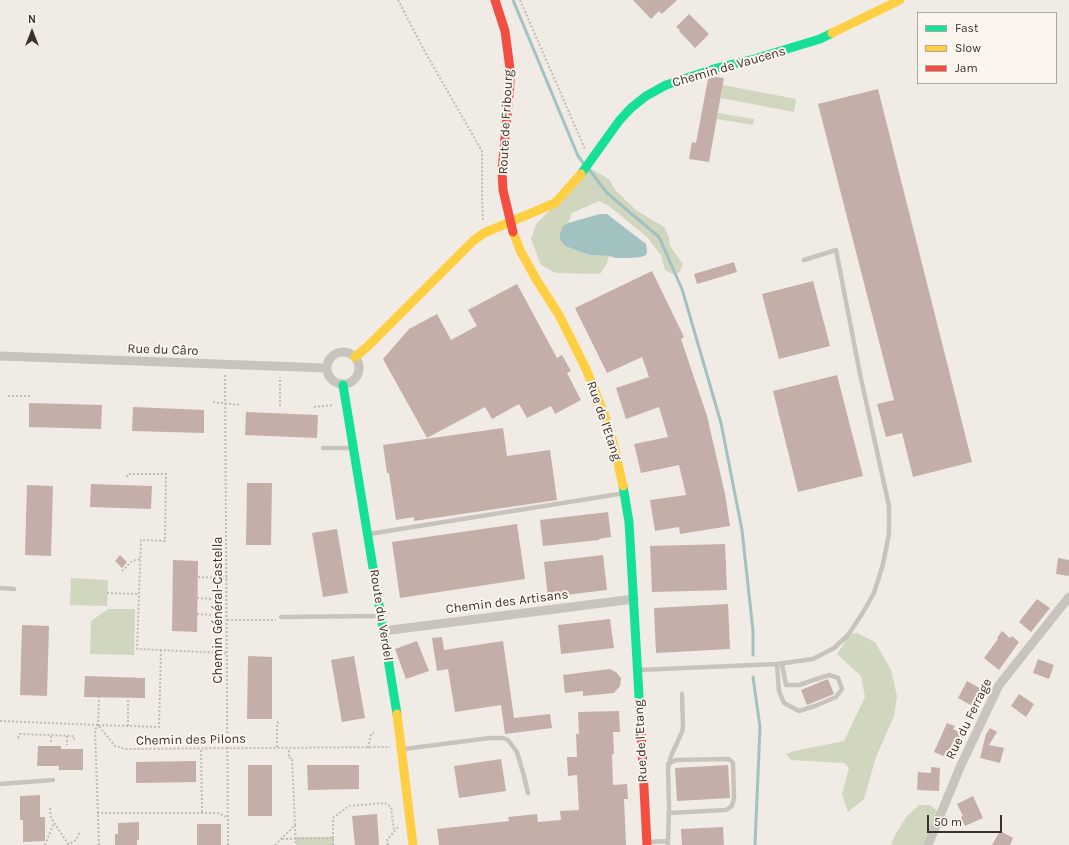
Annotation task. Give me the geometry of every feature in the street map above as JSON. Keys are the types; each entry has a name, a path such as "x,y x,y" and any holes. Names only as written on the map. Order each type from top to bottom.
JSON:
{"street":[{"name":"Route de Fribourg","path":"495,0 505,31 510,69 502,171 503,190 509,222"},
{"name":"Chemin de Vaucens","path":"509,222 550,206 566,192 623,116 646,96 666,85 717,68 754,59 820,39 900,0"},
{"path":"355,357 367,347 463,251 484,233 509,222"},
{"name":"Rue de l'Etang","path":"509,222 521,252 559,315 586,369 607,422 625,493 629,522 634,599 647,844"},
{"path":"346,352 355,357 359,366 359,372 353,381 343,385 333,382 327,373 326,368 329,359 337,353 346,352"},
{"path":"0,356 0,365"},
{"name":"Rue du Câro","path":"0,356 326,368"},
{"name":"Route du Verdel","path":"343,385 381,616 398,748 413,845"},
{"name":"Rue du Ferrage","path":"928,845 961,765 999,685 1069,597"},
{"name":"Chemin des Artisans","path":"383,631 634,599"}],"lane":[{"path":"638,670 780,664 813,659 834,648 848,635 874,593 883,564 889,534 889,506 860,374 836,250 804,260"},
{"path":"323,448 353,448"},
{"path":"368,534 625,493"},
{"path":"0,588 14,589"},
{"path":"281,619 381,616"},
{"path":"780,664 786,685 799,685 829,675 838,678 842,689 836,697 799,711 784,703 779,691 780,664"},
{"path":"647,844 668,843 668,764 682,732 682,694"},
{"path":"398,748 490,738 503,738 508,740 517,752 528,793"},
{"path":"668,764 676,760 729,759 733,763 734,798 732,806 726,810 669,813"},
{"path":"0,784 53,780"}],"path":[{"path":"398,0 425,52 482,151 484,233"},
{"path":"520,0 590,161"},
{"name":"Chemin Général-Castella","path":"225,375 228,845"},
{"path":"280,377 280,406"},
{"path":"8,396 32,396"},
{"path":"213,402 241,405"},
{"path":"127,477 128,474 166,474 165,541 141,540 137,649 227,652"},
{"path":"122,571 132,561 140,559"},
{"path":"198,578 227,578"},
{"path":"107,593 139,594"},
{"path":"197,598 227,600"},
{"path":"197,614 227,616"},
{"path":"227,620 281,619"},
{"path":"0,721 158,727 161,650"},
{"path":"99,697 98,725 95,730 99,845"},
{"path":"128,698 128,726"},
{"path":"277,747 277,723 280,721"},
{"name":"Chemin des Pilons","path":"98,725 115,746 126,749 201,750 277,747 398,748"},
{"path":"368,748 371,734 374,733"},
{"path":"18,738 20,734 74,736 74,741"},
{"path":"51,735 51,742"},
{"path":"67,736 67,746"},
{"path":"289,748 289,758 292,758 296,845"},
{"path":"201,750 202,812"},
{"path":"333,845 333,818 349,806 380,802 385,803 391,807 394,831"},
{"path":"50,808 51,818 68,845 76,840 80,831"},
{"path":"98,813 218,812 228,817"},
{"path":"45,845 54,823"},
{"path":"275,845 295,825"},
{"path":"388,845 387,840 398,826 402,825"},
{"path":"281,839 333,838"}],"green space":[{"path":"723,85 796,99 794,112 721,98"},
{"path":"718,113 754,119 753,125 717,119"},
{"path":"591,169 609,179 616,191 636,210 664,227 669,237 670,246 683,264 680,272 673,274 665,270 661,255 647,237 609,206 599,201 572,213 568,223 563,227 560,240 565,246 589,255 609,256 607,263 600,274 556,273 541,265 531,239 536,224"},
{"path":"71,578 108,580 107,606 70,605"},
{"path":"108,609 135,609 134,655 90,654 91,621"},
{"path":"857,633 875,642 891,670 897,696 894,716 876,757 864,799 848,812 842,794 849,768 844,763 791,760 786,754 844,741 865,697 861,676 837,654 848,635"},
{"path":"919,805 930,805 938,811 928,845 891,845 895,835 907,816"},
{"path":"296,837 334,837 334,845 296,845"}],"water":[{"path":"600,214 607,214 646,244 646,255 641,257 616,258 609,256 589,255 565,246 560,240 560,234 563,226 568,223"}],"building":[{"path":"633,0 677,0 662,14 659,11 651,19"},
{"path":"689,14 709,34 695,48 676,27"},
{"path":"716,77 724,78 709,162 689,159 692,142 696,143 708,79"},
{"path":"878,89 972,462 913,477 902,433 886,437 877,404 894,400 818,104"},
{"path":"734,262 737,272 697,284 694,274"},
{"path":"652,271 684,337 681,339 707,416 725,494 730,526 680,534 679,527 655,531 650,500 686,495 679,465 641,473 634,444 668,437 659,407 626,419 616,388 649,377 642,357 607,373 575,308"},
{"path":"813,281 830,346 779,359 762,294"},
{"path":"517,284 557,358 562,355 571,371 567,373 581,400 555,414 551,406 527,418 519,404 492,419 485,407 427,438 383,359 409,329 437,314 451,340 477,326 468,310"},
{"path":"837,375 863,476 798,492 773,391"},
{"path":"29,403 102,405 101,429 29,427"},
{"path":"133,407 204,410 204,433 132,431"},
{"path":"246,412 318,415 317,438 245,435"},
{"path":"503,428 507,456 550,450 557,500 414,521 414,517 396,520 383,445"},
{"path":"247,483 272,483 271,545 246,545"},
{"path":"91,484 152,486 151,509 90,507"},
{"path":"27,485 53,486 51,556 25,555"},
{"path":"608,512 611,537 599,540 543,546 540,520"},
{"path":"517,524 525,579 400,598 392,542"},
{"path":"337,529 348,593 323,597 312,533"},
{"path":"725,544 727,590 652,592 650,546"},
{"path":"120,555 127,562 122,568 115,561"},
{"path":"603,555 607,590 548,597 544,562"},
{"path":"1058,558 1069,560 1069,576 1056,574"},
{"path":"173,560 198,561 197,632 172,631"},
{"path":"1037,599 1050,608 1031,632 1019,622"},
{"path":"728,604 730,649 656,653 654,608"},
{"path":"610,619 614,648 561,654 558,625"},
{"path":"22,625 49,626 47,696 20,695"},
{"path":"1002,631 1010,638 1012,636 1019,642 999,670 984,658"},
{"path":"442,637 444,650 503,641 514,718 550,714 552,728 505,734 501,705 455,712 448,669 437,671 432,638"},
{"path":"417,641 429,671 406,679 395,649"},
{"path":"248,656 272,657 272,719 247,719"},
{"path":"354,656 365,718 342,722 331,660"},
{"path":"1038,659 1054,665 1049,679 1033,673"},
{"path":"610,669 616,672 621,678 620,686 614,693 583,696 583,691 565,693 563,675"},
{"path":"85,676 145,678 145,698 84,697"},
{"path":"828,679 834,694 807,705 801,690"},
{"path":"967,681 983,690 974,707 958,698"},
{"path":"1019,694 1034,704 1026,717 1011,706"},
{"path":"619,711 620,732 613,732 613,785 627,784 628,799 624,799 626,845 439,845 437,829 509,821 508,817 537,814 538,822 561,820 560,811 579,810 577,775 568,776 567,757 577,757 576,734 579,734 578,712"},
{"path":"947,723 955,726 953,729 961,733 951,759 934,752"},
{"path":"990,728 997,732 989,745 1004,748 1000,763 980,758 986,734"},
{"path":"38,746 61,746 61,749 83,749 83,770 59,770 59,766 37,766"},
{"path":"501,759 506,791 459,798 454,766"},
{"path":"196,761 196,782 136,783 136,762"},
{"path":"248,765 272,765 272,816 248,816"},
{"path":"307,765 359,765 359,789 308,790"},
{"path":"728,765 730,798 677,801 675,768"},
{"path":"931,767 940,768 939,791 917,790 918,772 931,773"},
{"path":"40,795 40,817 45,817 45,841 23,842 23,820 20,820 20,796"},
{"path":"973,796 983,818 965,826 961,817 963,816 957,804"},
{"path":"377,814 379,845 355,845 352,816"},
{"path":"139,822 139,840 137,840 137,845 115,845 115,834 118,834 118,823"},
{"path":"197,824 221,824 221,845 197,845"},
{"path":"723,827 724,845 682,845 681,829"},
{"path":"1000,831 1013,838 1010,845 992,845"}],"waterway":[{"path":"513,0 578,156 584,164"},
{"path":"588,168 607,193 659,237 682,289 721,423 742,530 753,631 753,655"},
{"path":"753,677 760,727 755,845"}],"traffic: fast":[{"path":"581,174 619,121 631,108 646,96 666,85 717,68 754,59 820,39 832,33"},
{"path":"343,385 397,714"},
{"path":"623,486 629,522 641,731"}],"traffic: slow":[{"path":"832,33 900,0"},
{"path":"355,357 367,347 473,241 484,233 555,203 581,174"},
{"path":"513,232 521,252 559,315 586,369 605,416 613,442 623,486"},
{"path":"397,714 413,845"}],"traffic: jam":[{"path":"495,0 505,31 510,69 502,171 503,190 513,232"},
{"path":"641,731 647,845"}]}
